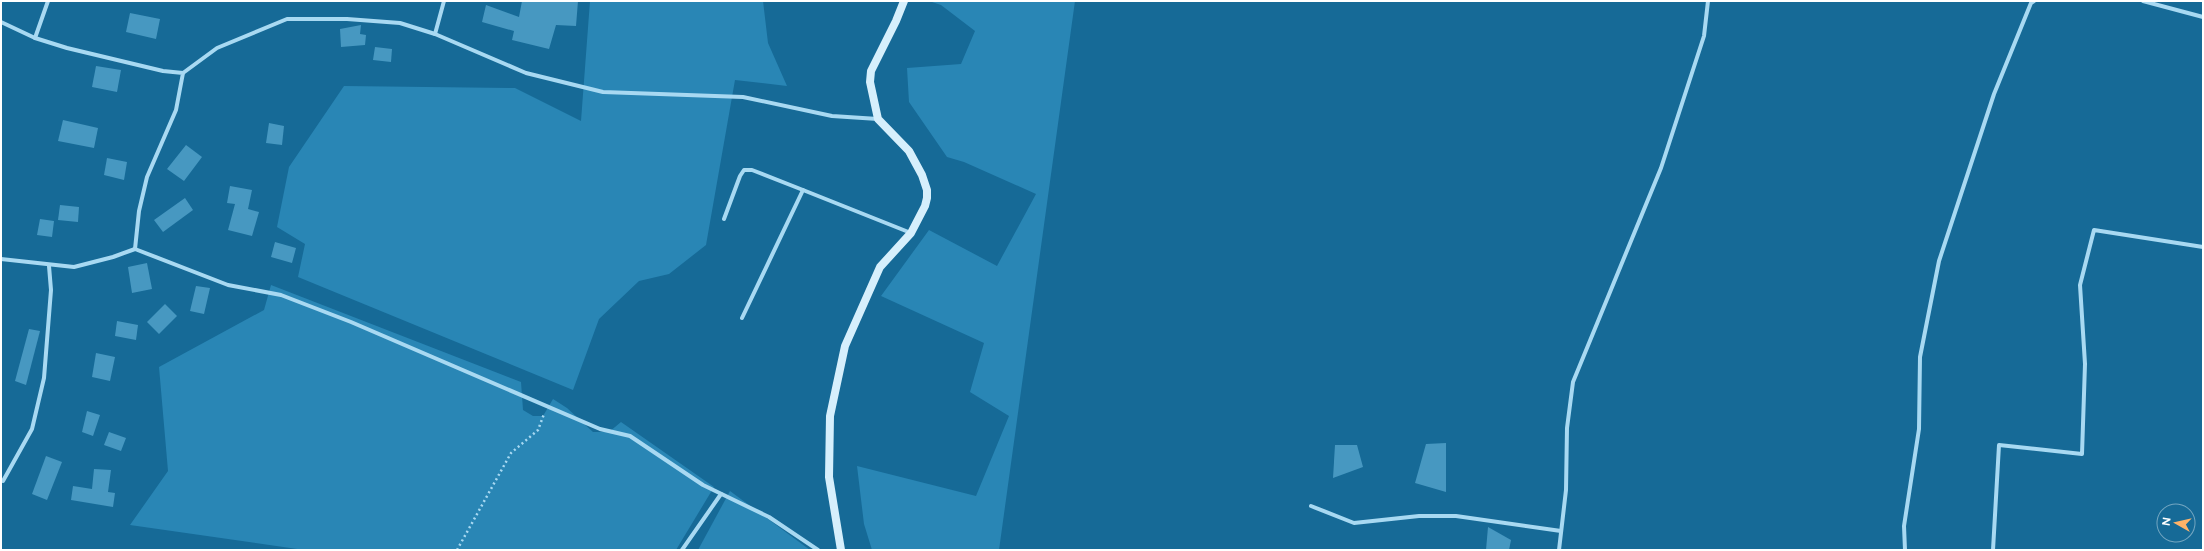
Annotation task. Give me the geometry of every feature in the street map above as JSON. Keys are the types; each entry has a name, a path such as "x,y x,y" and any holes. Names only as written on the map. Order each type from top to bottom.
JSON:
{"street":[{"path":"35,38 48,1"},
{"path":"435,34 444,1"},
{"path":"841,550 829,477 830,416 841,362 845,346 880,267 911,233 925,206 927,190 922,175 909,151 878,119 870,82 871,71 896,21 904,1"},
{"path":"1559,550 1566,490 1567,428 1573,382 1661,168 1704,36 1708,1"},
{"path":"1905,550 1904,526 1919,429 1920,357 1938,261 1994,94 2031,3 2034,1"},
{"path":"2143,1 2203,17"},
{"path":"1,22 35,38 67,48 163,71 183,72 217,48 287,19 347,19 400,23 435,34 526,73 603,92 743,97 832,116 878,119"},
{"path":"135,248 139,211 147,177 176,110 183,72"},
{"path":"724,219 740,176 744,170 752,170 911,233"},
{"path":"742,318 803,190"},
{"path":"1993,550 1999,445 2082,454 2085,364 2080,285 2094,230 2203,247"},
{"path":"1,259 28,261 49,266 74,267 113,257 135,248 228,285 281,295 352,322 600,429 630,436 703,485 769,517 818,550"},
{"path":"3,481 32,429 44,378 51,290 49,266"},
{"path":"682,550 721,494"},
{"path":"1311,506 1354,523 1419,516 1456,516 1561,531"}],"path":[{"path":"457,550 511,453 538,430 546,406"}],"shaded area":[{"path":"590,1 763,1 768,43 787,86 735,80 706,245 669,274 639,281 599,319 573,390 298,277 305,244 277,227 289,167 344,86 515,88 581,121"},
{"path":"929,1 1075,1 999,550 872,550 864,524 857,466 976,496 1009,416 970,392 984,343 881,296 929,230 997,266 1036,194 964,162 947,157 909,102 907,68 961,64 975,31 941,5"},
{"path":"271,285 521,382 523,410 533,416 543,416 553,399 567,408 593,432 609,432 621,422 714,487 676,550 304,550 130,525 168,471 159,367 264,310"},
{"path":"730,491 810,550 698,550"}],"building":[{"path":"522,1 578,1 576,26 556,25 549,49 512,40 514,31 482,22 486,5 519,17"},
{"path":"130,13 160,19 156,39 126,32"},
{"path":"361,25 360,34 366,35 365,45 341,47 340,29"},
{"path":"375,47 392,49 391,62 373,60"},
{"path":"96,66 121,70 117,92 92,87"},
{"path":"63,120 98,128 94,148 58,141"},
{"path":"269,123 284,126 282,145 266,143"},
{"path":"186,145 202,157 184,181 167,169"},
{"path":"107,158 127,162 124,180 104,175"},
{"path":"230,186 252,190 248,209 259,212 252,236 228,230 235,204 227,203"},
{"path":"185,198 193,210 163,232 154,220"},
{"path":"60,205 79,207 78,222 58,220"},
{"path":"40,219 54,221 52,237 37,235"},
{"path":"275,242 296,248 292,263 271,257"},
{"path":"147,263 152,289 132,293 128,267"},
{"path":"196,286 210,288 204,314 190,311"},
{"path":"165,304 177,316 159,334 147,322"},
{"path":"117,321 138,325 136,340 115,336"},
{"path":"29,329 40,331 26,385 15,381"},
{"path":"96,353 115,357 110,381 92,377"},
{"path":"87,411 100,415 93,436 82,432"},
{"path":"109,432 126,438 121,451 104,445"},
{"path":"1446,443 1446,492 1415,483 1426,444"},
{"path":"1335,445 1357,445 1363,467 1333,478"},
{"path":"46,456 62,462 47,500 32,494"},
{"path":"94,469 111,470 108,492 115,493 113,507 71,500 73,486 92,489"},
{"path":"1488,527 1511,540 1509,550 1486,550"}]}
